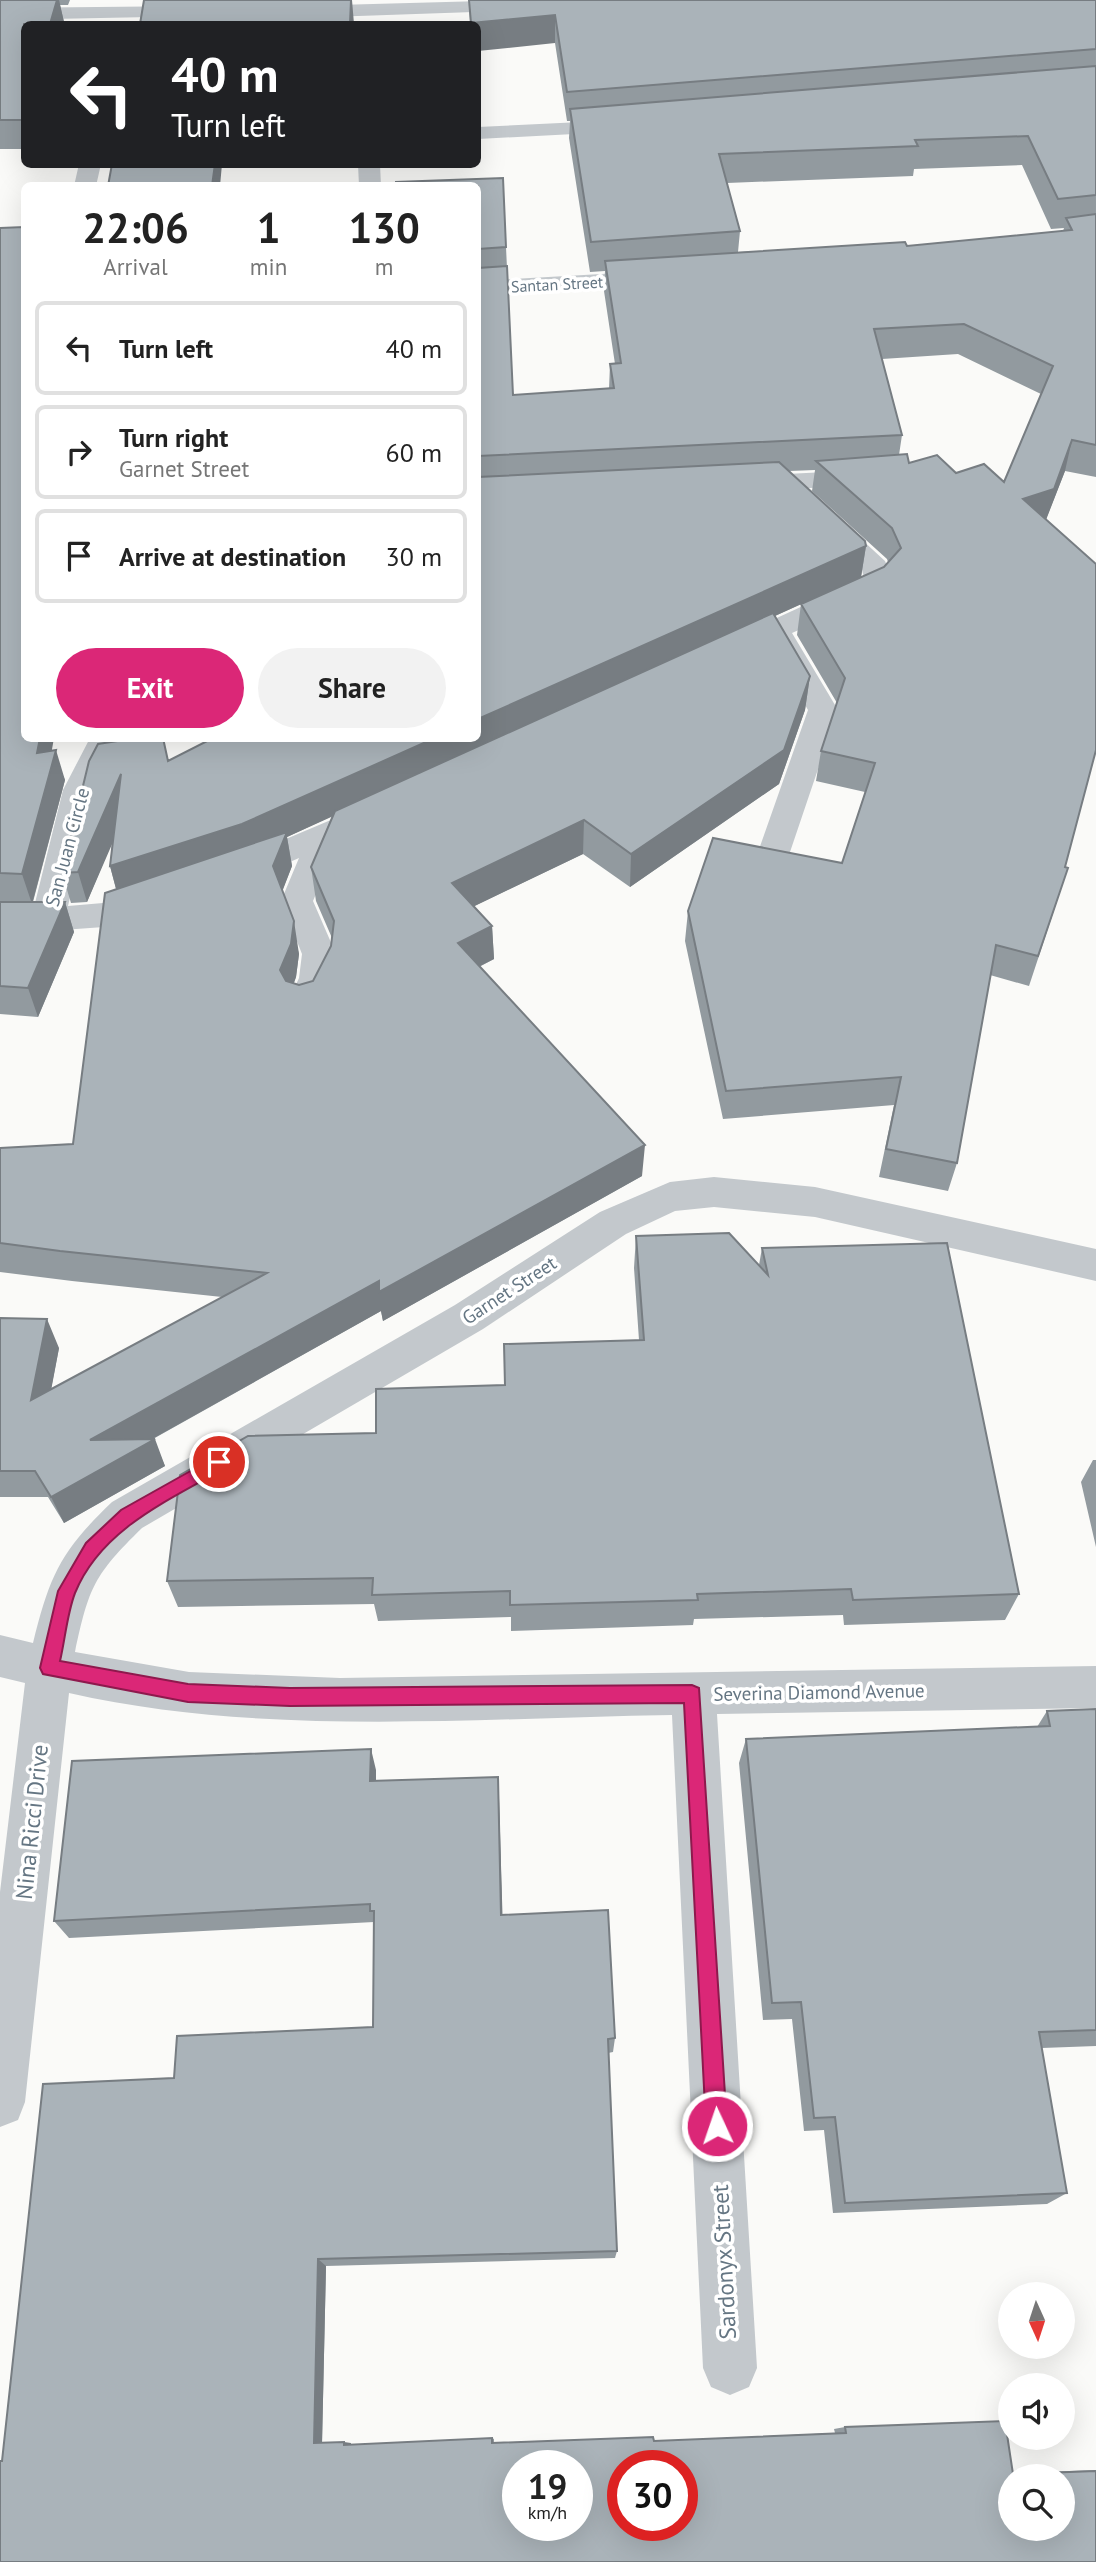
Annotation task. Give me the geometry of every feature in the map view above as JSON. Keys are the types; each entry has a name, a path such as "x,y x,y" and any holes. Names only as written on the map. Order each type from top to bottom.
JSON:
{"street":[{"path":"274,12 382,12 545,5"},
{"path":"0,14 220,12"},
{"path":"481,133 642,125"},
{"name":"Santan Street","path":"481,288 674,276"},
{"path":"715,485 895,476"},
{"path":"713,657 867,589 879,580 875,567 783,482"},
{"path":"773,855 822,710 776,629"},
{"name":"San Juan Circle","path":"48,919 79,790 104,742"},
{"path":"0,917 48,919 104,915 260,865 399,801"},
{"path":"305,1002 317,974 321,956 298,911 297,901 324,836"},
{"name":"Garnet Street","path":"49,1668 67,1591 92,1549 127,1515 469,1317 613,1223 670,1197 714,1192 815,1202 1096,1265"},
{"name":"Severina Diamond Avenue","path":"0,1656 49,1668 188,1693 299,1697 1096,1687"},
{"name":"Nina Ricci Drive","path":"0,2102 49,1668"},
{"name":"Sardonyx Street","path":"692,1694 730,2368"}],"building":[{"path":"0,0 57,0 51,21 21,21 21,120 0,120"},
{"path":"144,0 351,0 350,21 140,21"},
{"path":"469,0 1096,0 1096,49 567,92 555,15 471,21"},
{"path":"1096,66 1096,195 1058,199 1028,136 915,140 918,146 719,154 740,231 591,242 570,109"},
{"path":"111,168 214,168 213,182 109,182"},
{"path":"503,178 506,247 481,249 481,182 396,182"},
{"path":"1096,214 1096,445 1072,440 1054,489 1023,499 1096,564 1096,750 1065,867 1068,868 1038,956 996,945 957,1163 886,1149 901,1077 726,1091 688,911 713,838 842,863 875,763 821,751 845,678 801,604 884,567 901,548 892,528 816,461 907,454 909,463 937,455 956,473 984,464 1004,482 1053,366 964,324 874,329 902,435 481,456 481,268 507,266 513,395 614,388 610,364 621,363 605,261 905,242 907,246 1072,230 1066,218"},
{"path":"21,227 21,742 39,742 37,753 56,750 22,874 0,873 0,228"},
{"path":"779,462 865,541 866,546 481,718 481,477"},
{"path":"773,613 810,676 784,750 631,854 584,820 452,883 492,926 458,943 645,1145 379,1292 379,1281 90,1440 155,1439 51,1497 35,1471 0,1471 0,1318 47,1319 31,1400 267,1273 0,1243 0,1148 73,1144 105,893 287,832 273,866 294,921 291,944 280,970 286,981 299,985 313,981 331,946 334,921 311,867 335,811"},
{"path":"164,742 168,761 205,742 426,742 242,824 110,866 121,774 78,872 62,873 89,761 98,744"},
{"path":"0,902 65,902 28,988 0,986"},
{"path":"729,1233 768,1275 762,1248 947,1243 1019,1594 853,1600 851,1589 697,1594 698,1600 510,1605 510,1591 372,1595 373,1578 167,1581 180,1475 248,1436 376,1433 376,1389 505,1385 504,1344 644,1340 636,1236"},
{"path":"1096,1709 1096,2030 1039,2032 1067,2193 845,2203 835,2117 814,2118 801,2002 772,2003 746,1739 1050,1726 1047,1711"},
{"path":"371,1749 370,1781 498,1777 501,1915 608,1910 615,2038 608,2039 617,2251 318,2259 314,2443 344,2442 344,2445 492,2438 492,2443 653,2437 654,2441 846,2433 845,2427 998,2421 998,2450 1009,2450 1011,2464 998,2464 998,2541 1075,2541 1075,2472 1096,2471 1096,2562 0,2562 0,2461 43,2084 174,2078 177,2036 373,2027 374,1911 370,1911 370,1904 54,1921 72,1761"}],"route":[{"path":"219,1462 127,1515 92,1549 67,1591 49,1668 120,1683 188,1693 340,1699 692,1694 717,2126"}]}
